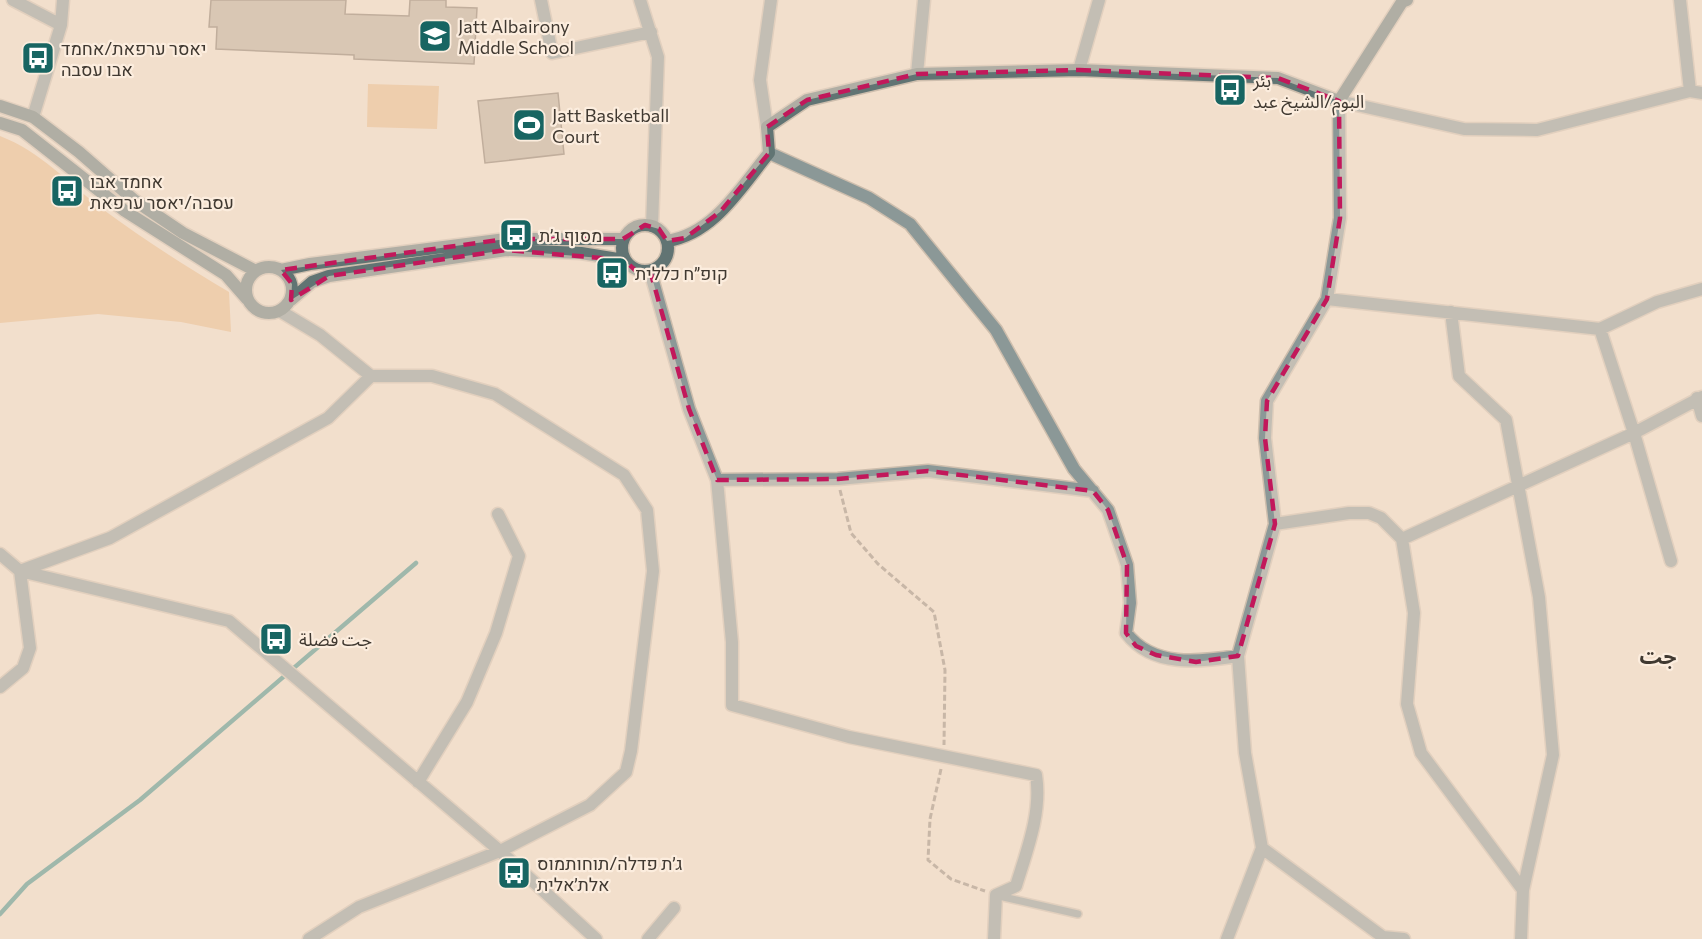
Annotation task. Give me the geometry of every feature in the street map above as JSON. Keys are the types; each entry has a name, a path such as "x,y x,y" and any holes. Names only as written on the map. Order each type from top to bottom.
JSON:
{"street":[{"path":"13,0 61,25"},
{"path":"33,117 61,25 63,0"},
{"path":"541,0 552,53 651,32"},
{"path":"640,0 658,57 659,83 652,226"},
{"path":"668,241 685,238 707,225 769,153 759,80 771,0"},
{"path":"917,74 924,0"},
{"path":"1079,70 1099,0"},
{"path":"767,127 807,100 917,74 1079,70 1278,78 1339,100 1464,129 1537,130 1696,92 1680,0"},
{"path":"1227,939 1262,848 1245,753 1238,656 1275,524 1265,438 1267,401 1327,299 1340,218 1339,100 1404,1"},
{"path":"0,106 33,117 79,152 134,200 183,233 256,271"},
{"path":"0,123 22,130 125,211 226,275 257,310 265,314 280,311 312,282 329,276 506,250 581,253 624,260 635,270 650,271 657,268 667,257 668,241 652,226 632,229 623,239 621,246 624,260"},
{"path":"769,153 869,198 910,224 996,330 1074,469 1108,510 1127,565 1130,603 1126,633 1136,646 1156,655 1196,663 1238,656"},
{"path":"247,299 247,283 256,271 270,267 281,270 506,239 623,239"},
{"path":"281,270 292,285 291,300"},
{"path":"650,271 689,409 717,480 732,642 732,705 849,737 1036,775 1039,794 1031,838 1016,886 996,896 994,939"},
{"path":"1327,299 1600,329 1657,302 1702,289"},
{"path":"280,311 320,335 371,376 432,376 495,394 624,475 647,510 653,571 631,751 626,772 590,805 500,851 359,907 311,938"},
{"path":"1450,312 1459,376 1506,420 1539,597 1553,755 1523,890 1521,939"},
{"path":"1600,329 1634,433 1671,561"},
{"path":"20,570 110,538 328,418 371,376"},
{"path":"1402,539 1634,433 1699,398 1702,416"},
{"path":"717,480 838,479 928,471 1093,491"},
{"path":"1275,524 1349,513 1369,513 1381,518 1402,539 1414,613 1407,704 1421,753 1523,890"},
{"path":"418,782 467,702 499,622 519,556 498,514"},
{"path":"0,554 20,570 229,621 500,851 596,939"},
{"path":"0,687 23,668 30,648 20,570"},
{"path":"1262,848 1384,938 1404,939"},
{"path":"648,939 674,908"}],"lane":[{"path":"996,896 1078,914"}],"path":[{"path":"838,479 851,533 879,564 934,612 945,670 944,758 930,819 928,860 951,879 996,896"}],"highlighted area":[{"path":"1079,70 1278,78 1339,101 1340,218 1327,299 1267,401 1265,438 1275,524 1238,656 1196,662 1156,655 1136,646 1126,633 1127,565 1108,510 1093,491 928,471 838,479 717,480 689,409 651,274 635,270 624,260 506,250 329,276 291,300 292,284 281,270 506,239 623,239 645,225 659,229 667,241 685,238 720,212 769,153 767,127 807,100 917,74"}],"shaded area":[{"path":"368,84 439,86 437,129 367,127"},
{"path":"0,136 28,150 117,219 164,252 229,292 231,332 181,322 98,314 0,323"}],"building":[{"path":"211,0 346,0 345,14 409,16 410,0 446,0 446,7 477,8 474,64 354,59 354,55 216,49 217,27 209,27"},
{"path":"558,93 564,154 485,163 478,101"}],"waterway":[{"path":"0,914 27,884 140,800 416,563"}],"place":[{"name":"Jatt Albairony Middle School","path":"435,36"},
{"name":"יאסר ערפאת/אחמד אבו עסבה","path":"38,58"},
{"name":"بئر البوم/الشيخ عبد","path":"1230,90"},
{"name":"Jatt Basketball Court","path":"529,125"},
{"name":"אחמד אבו עסבה/יאסר ערפאת","path":"67,191"},
{"name":"מסוף ג׳ת","path":"516,235"},
{"name":"קופ״ח כללית","path":"612,273"},
{"name":"جت فضلة","path":"276,639"},
{"name":"ג׳ת פדלה/תוחותמוס אלת׳אלית","path":"514,873"}],"district":[{"name":"جت","path":"1658,655"}]}
